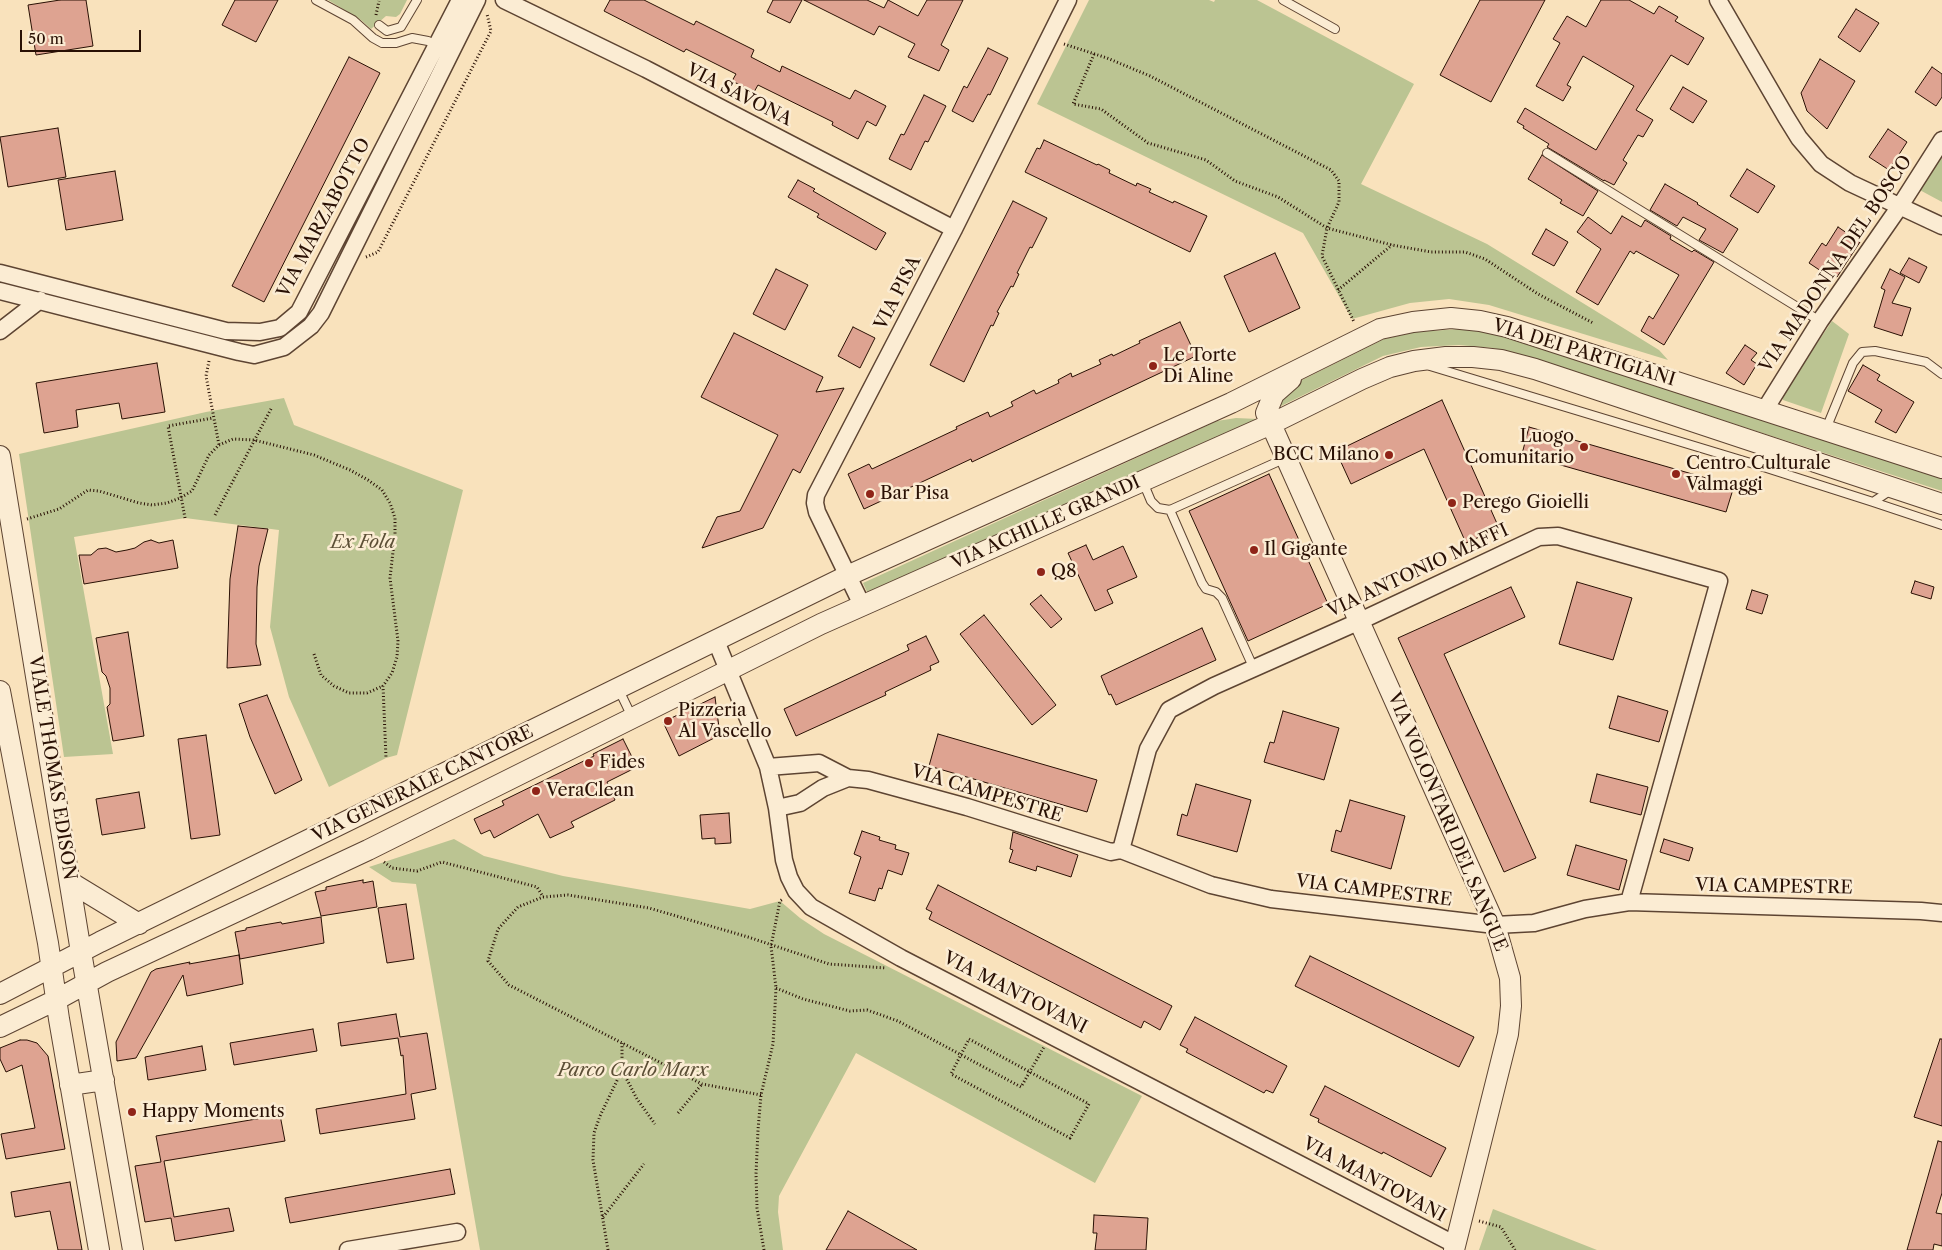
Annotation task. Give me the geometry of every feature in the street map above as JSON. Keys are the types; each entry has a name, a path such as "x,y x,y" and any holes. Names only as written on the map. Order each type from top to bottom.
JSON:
{"street":[{"name":"VIA MARZABOTTO","path":"0,273 226,331 260,332 280,328 299,312 460,0"},
{"path":"0,291 239,352 254,354 268,352 284,347 296,340 311,326 321,312 477,0"},
{"name":"VIA SAVONA","path":"504,0 646,70 954,229"},
{"name":"VIA PISA","path":"862,604 817,512 814,503 816,494 954,229 1068,0"},
{"path":"1718,0 1786,118 1809,151 1821,164 1850,183 1942,226"},
{"name":"VIA MADONNA DEL BOSCO","path":"1764,411 1820,321 1900,206 1942,140"},
{"path":"0,331 40,300"},
{"name":"VIA DEI PARTIGIANI","path":"1231,403 1380,329 1413,322 1451,318 1480,321 1516,330 1942,468"},
{"name":"VIA DEI PARTIGIANI","path":"1268,418 1390,367 1414,361 1446,357 1501,360 1535,369 1942,504"},
{"path":"1231,403 1268,418 1274,394 1302,368"},
{"name":"VIA ACHILLE GRANDI","path":"847,576 1231,403"},
{"name":"VIA ACHILLE GRANDI","path":"821,624 1142,480 1268,418"},
{"name":"VIA VOLONTARI DEL SANGUE","path":"1268,418 1495,925 1510,978 1511,1006 1506,1043 1455,1247"},
{"name":"VIALE THOMAS EDISON","path":"0,456 133,1250"},
{"name":"VIA ANTONIO MAFFI","path":"1121,850 1148,749 1168,710 1214,686 1360,621 1539,537 1558,536 1719,581 1629,902"},
{"name":"VIA GENERALE CANTORE","path":"0,994 847,576"},
{"name":"VIA GENERALE CANTORE","path":"0,1027 88,982 368,850 729,668 821,624"},
{"name":"VIA MANTOVANI","path":"716,641 729,668 768,767 777,808 784,860 789,877 796,892 811,907 901,958 1050,1034 1455,1247"},
{"name":"VIALE THOMAS EDISON","path":"0,691 3,729 51,968 99,1250"},
{"name":"VIA CAMPESTRE","path":"768,767 819,762 848,778 868,780 967,807 1111,852 1121,850 1211,885 1271,899 1495,925 1534,923 1585,908 1629,902 1942,913"},
{"name":"VIA CAMPESTRE","path":"777,808 800,803 823,788 848,778"},
{"path":"70,882 139,924"},
{"path":"70,1085 104,1080"},
{"path":"348,1250 457,1232"}],"lane":[{"path":"316,0 353,20 372,38 382,43 396,43 412,38 437,45"},
{"path":"379,25 387,31 401,27 417,0"},
{"path":"1283,0 1334,29"},
{"path":"1547,152 1820,321"},
{"path":"1826,430 1853,363 1862,352 1875,351 1926,362 1942,374"},
{"path":"1414,361 1754,464 1942,525"},
{"path":"1754,464 1783,452"},
{"path":"1142,480 1151,501 1158,508 1170,510 1286,458"},
{"path":"1873,502 1894,488"},
{"path":"1170,510 1202,582 1206,589 1216,592 1222,598 1254,669"},
{"path":"618,689 632,717"}],"path":[{"path":"1049,38 1150,76 1331,170 1338,181 1339,202 1327,228 1322,256 1362,338"},
{"path":"1094,54 1073,104 1101,109 1148,143 1206,160 1235,181 1278,196 1327,228 1431,252 1464,252 1485,259 1538,294 1593,323"},
{"path":"1338,290 1392,244"},
{"path":"211,358 206,376 219,445"},
{"path":"215,515 272,407"},
{"path":"185,518 168,426 213,418"},
{"path":"11,520 29,519 54,512 88,490 99,490 138,503 152,505 167,503 192,491 207,460 219,445 233,439 254,440 314,455 350,470 382,490 390,503 395,518 390,578 398,641 397,656 392,673 383,686 367,693 349,693 334,686 321,675 314,654"},
{"path":"383,686 386,758"},
{"path":"368,850 392,868 417,871 442,862 537,887 543,897"},
{"path":"764,1250 757,1208 756,1174 761,1096 773,1044 776,988 771,946 780,901 796,892"},
{"path":"761,1096 702,1084 509,985 488,962 498,929 518,907 543,897 568,894 649,908 748,937 829,964 895,969 901,958"},
{"path":"776,988 804,1000 850,1011 867,1010 898,1021 1021,1087 1050,1034"},
{"path":"969,1039 1030,1072 1089,1104 1070,1138 951,1074 969,1039"},
{"path":"608,1250 593,1160 594,1134 600,1116 622,1070 622,1043"},
{"path":"622,1070 637,1099 655,1124"},
{"path":"678,1114 702,1084"},
{"path":"602,1218 644,1164"},
{"path":"1463,1217 1500,1227 1515,1250"}],"green space":[{"path":"328,0 407,0 400,14 396,17 386,16 371,29 361,20"},
{"path":"1089,0 1209,0 1214,2 1215,0 1257,0 1414,84 1361,184 1487,244 1659,350 1668,360 1489,305 1449,299 1410,303 1352,319 1303,233 1037,104"},
{"path":"1942,149 1942,202 1916,188"},
{"path":"1832,321 1849,334 1821,413 1783,400 1783,394"},
{"path":"1459,329 1499,334 1942,478 1942,491 1521,355 1493,348 1459,345 1421,347 1383,356 1277,408 1298,382 1384,339 1416,332"},
{"name":"Ex Fola","path":"284,398 294,425 463,490 397,755 386,758 329,787 289,697 270,627 279,530 185,518 74,537 113,754 64,757 19,454 206,412"},
{"path":"1236,418 1258,419 868,594 863,583 1217,421"},
{"name":"Parco Carlo Marx","path":"454,839 484,856 563,876 750,909 780,901 800,918 824,934 1142,1096 1095,1183 856,1053 779,1196 778,1212 783,1250 480,1250 416,884 392,882 369,867"},
{"path":"1493,1209 1597,1250 1479,1250"}],"building":[{"path":"60,0 86,0 93,46 36,55 28,5"},
{"path":"235,0 278,0 256,42 222,25"},
{"path":"610,0 644,0 694,25 696,21 754,50 751,57 780,72 782,66 850,99 855,90 886,106 876,126 867,121 858,139 832,125 833,122 758,85 754,92 732,81 736,74 686,49 684,52 604,11"},
{"path":"773,0 802,0 790,23 767,12"},
{"path":"804,0 867,0 884,8 888,0 918,16 927,0 963,0 941,45 949,50 939,71 908,57 915,44 879,26 874,35"},
{"path":"1480,0 1545,0 1491,102 1440,75"},
{"path":"1601,0 1629,0 1654,14 1659,6 1678,17 1675,21 1704,38 1688,65 1671,55 1636,110 1653,120 1643,137 1638,135 1623,160 1627,163 1614,185 1547,147 1549,144 1523,128 1524,126 1517,122 1525,108 1596,150 1634,86 1583,56 1567,85 1571,87 1563,101 1536,86 1560,43 1553,39 1567,16 1586,27"},
{"path":"1856,9 1879,23 1860,52 1838,37"},
{"path":"988,48 1008,58 990,95 988,94 973,122 952,111 964,86 967,88"},
{"path":"349,57 380,73 264,302 232,286"},
{"path":"1820,59 1855,81 1827,129 1807,111 1801,93"},
{"path":"1932,67 1942,74 1942,97 1936,106 1915,92"},
{"path":"1683,87 1707,101 1693,123 1670,109"},
{"path":"924,95 946,106 928,142 925,141 911,170 889,159 901,134 904,135"},
{"path":"58,128 66,177 8,187 0,137"},
{"path":"1888,129 1907,142 1889,170 1869,157"},
{"path":"1044,140 1110,170 1109,173 1136,186 1137,183 1151,189 1149,192 1207,216 1190,252 1025,172 1037,148 1040,149"},
{"path":"1542,155 1598,191 1583,216 1560,203 1562,200 1528,179"},
{"path":"1747,169 1775,186 1758,213 1730,196"},
{"path":"115,171 123,220 66,230 58,180"},
{"path":"798,180 815,189 813,191 886,233 876,250 817,217 819,214 788,197"},
{"path":"1665,184 1738,229 1723,253 1699,240 1706,229 1683,217 1677,226 1650,210"},
{"path":"1013,201 1047,218 1017,273 1019,274 1013,287 1011,286 997,312 999,313 993,326 991,325 964,382 930,365"},
{"path":"1622,216 1641,227 1645,220 1671,236 1670,239 1714,262 1664,345 1641,331 1649,316 1653,319 1679,275 1636,251 1634,254 1630,251 1598,305 1576,292 1601,249 1577,232 1588,217 1611,234"},
{"path":"1838,227 1860,242 1837,277 1832,274 1830,277 1809,263 1822,243 1826,246"},
{"path":"1546,229 1568,242 1554,266 1532,254"},
{"path":"1275,253 1300,308 1249,332 1224,276"},
{"path":"1909,258 1927,267 1919,283 1900,273"},
{"path":"776,269 808,285 785,330 753,314"},
{"path":"1890,269 1905,277 1892,303 1911,308 1902,336 1874,327 1885,290 1881,288"},
{"path":"1180,322 1196,356 972,462 971,459 864,509 848,474 869,464 872,469 957,429 956,427 988,412 990,417 1013,406 1011,402 1034,390 1036,394 1059,383 1058,380 1071,373 1072,377 1101,364 1099,360 1112,354 1113,356 1140,343 1139,341"},
{"path":"853,327 875,338 860,368 838,356"},
{"path":"734,333 823,377 816,392 844,388 800,473 793,469 763,528 702,548 717,517 740,511 778,435 701,397"},
{"path":"1745,345 1757,353 1751,360 1757,364 1744,385 1726,373"},
{"path":"157,363 165,412 122,419 119,403 76,410 78,427 44,433 36,383"},
{"path":"1863,365 1880,375 1877,380 1914,402 1896,433 1875,422 1882,410 1848,391"},
{"path":"1442,400 1499,528 1466,543 1424,449 1351,484 1340,460 1349,456 1345,447"},
{"path":"1529,427 1734,486 1726,512 1522,454"},
{"name":"Il Gigante","path":"1269,474 1328,604 1248,641 1189,511"},
{"path":"238,526 268,529 259,566 257,587 256,644 261,665 227,668 230,579"},
{"path":"151,540 159,543 173,540 178,568 84,584 79,555 91,555 98,549 106,548 116,552 127,550"},
{"path":"1086,545 1093,560 1123,546 1137,577 1107,590 1113,603 1095,611 1068,553"},
{"path":"1915,581 1934,587 1931,599 1911,593"},
{"path":"1577,582 1632,598 1613,660 1559,644"},
{"path":"1511,587 1525,617 1444,654 1536,858 1504,872 1398,638"},
{"path":"1752,590 1768,595 1762,614 1746,609"},
{"path":"1041,595 1062,619 1051,628 1030,604"},
{"path":"984,615 1056,705 1032,725 960,634"},
{"path":"1202,628 1216,660 1116,705 1111,694 1109,695 1101,676"},
{"path":"128,632 144,736 113,741 107,707 110,704 110,688 106,676 102,672 96,638"},
{"path":"926,636 939,662 930,666 931,670 885,692 886,695 796,736 784,709 909,650 907,645"},
{"path":"267,695 302,780 275,794 250,737 239,704"},
{"path":"1618,696 1668,711 1659,742 1609,728"},
{"path":"715,697 720,735 679,756 663,722"},
{"path":"1283,711 1339,728 1324,780 1264,762 1270,742 1274,743"},
{"path":"938,734 1097,780 1087,812 929,766"},
{"path":"206,735 220,835 191,839 178,739"},
{"path":"623,739 637,767 607,782 615,800 571,822 574,827 550,838 538,814 494,838 490,830 481,834 474,819 504,805 502,801 594,756 593,754"},
{"path":"1597,774 1648,787 1641,815 1590,802"},
{"path":"1196,784 1251,800 1237,852 1177,835 1182,814 1187,816"},
{"path":"139,792 145,828 102,835 96,799"},
{"path":"1350,800 1405,816 1391,869 1331,851 1336,830 1341,832"},
{"path":"729,813 731,843 715,844 715,838 702,839 700,815"},
{"path":"862,831 880,837 879,840 896,845 895,849 909,853 902,875 888,870 882,889 879,888 875,901 849,893 861,857 854,854"},
{"path":"1013,832 1078,855 1071,877 1037,866 1036,871 1009,862 1013,850 1010,849"},
{"path":"1664,839 1693,848 1689,861 1660,852"},
{"path":"1576,845 1627,860 1619,890 1567,875"},
{"path":"363,880 363,883 373,881 377,907 321,916 315,892 326,890 326,887"},
{"path":"938,885 1172,1006 1160,1030 1144,1021 1141,1028 929,919 932,912 926,909"},
{"path":"406,904 414,959 387,963 378,908"},
{"path":"321,917 324,943 240,959 235,932 246,930 246,928"},
{"path":"239,955 243,984 187,996 183,975 136,1058 117,1061 116,1042 151,972 156,969 190,962 189,964"},
{"path":"1310,956 1474,1037 1459,1067 1295,986"},
{"path":"396,1014 400,1037 427,1033 436,1089 411,1094 415,1119 320,1134 316,1109 406,1094 403,1055 401,1056 398,1038 341,1046 338,1023"},
{"path":"1195,1017 1287,1066 1273,1093 1266,1090 1264,1093 1186,1052 1188,1049 1180,1045"},
{"path":"313,1029 317,1051 234,1065 230,1043"},
{"path":"1940,1039 1942,1039 1942,1126 1914,1117"},
{"path":"20,1040 37,1043 48,1056 65,1149 6,1159 1,1134 35,1128 22,1065 6,1072 0,1059 0,1048"},
{"path":"202,1046 206,1070 148,1080 145,1057"},
{"path":"1325,1086 1446,1148 1431,1177 1318,1122 1319,1119 1310,1115"},
{"path":"280,1115 285,1141 164,1161 174,1217 229,1208 234,1231 175,1241 171,1218 145,1222 135,1166 161,1162 156,1136"},
{"path":"1938,1141 1942,1142 1942,1193 1936,1213 1942,1214 1942,1246 1934,1244 1933,1250 1907,1250"},
{"path":"450,1169 455,1194 290,1223 285,1198"},
{"path":"70,1182 82,1250 58,1250 50,1211 15,1217 11,1192"},
{"path":"848,1211 917,1250 826,1250"},
{"path":"1094,1215 1148,1218 1146,1250 1095,1250 1097,1233 1093,1233"}],"place":[{"name":"Le Torte Di Aline","path":"1153,366"},
{"name":"Luogo Comunitario","path":"1584,447"},
{"name":"BCC Milano","path":"1389,455"},
{"name":"Centro Culturale Valmaggi","path":"1676,474"},
{"name":"Bar Pisa","path":"870,494"},
{"name":"Perego Gioielli","path":"1452,503"},
{"name":"Il Gigante","path":"1254,550"},
{"name":"Q8","path":"1041,572"},
{"name":"Pizzeria Al Vascello","path":"668,721"},
{"name":"Fides","path":"589,763"},
{"name":"VeraClean","path":"536,791"},
{"name":"Happy Moments","path":"132,1112"}]}
